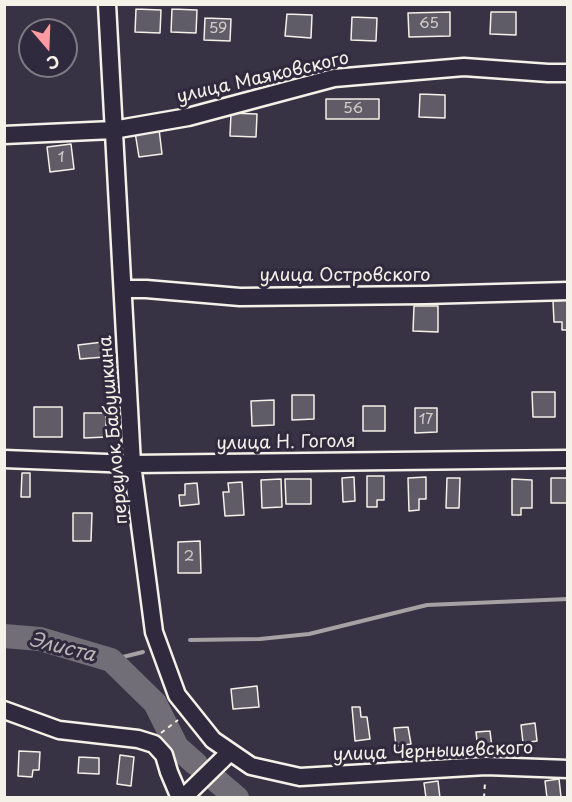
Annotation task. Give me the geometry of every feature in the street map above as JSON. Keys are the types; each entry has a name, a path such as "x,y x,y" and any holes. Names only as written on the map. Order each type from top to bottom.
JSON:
{"street":[{"name":"переулок Бабушкина","path":"107,4 132,464 154,632 177,695 213,740 250,766 300,777"},
{"name":"улица Маяковского","path":"4,135 113,130 189,117 334,78 464,67 548,74 567,73"},
{"name":"улица Островского","path":"123,289 240,297 567,291"},
{"name":"улица Н. Гоголя","path":"4,459 132,464 567,459"},
{"path":"4,710 59,730 138,739 154,744 164,755 168,772 181,798 230,752"},
{"name":"улица Чернышевского","path":"300,777 486,766 567,769"}],"path":[{"path":"161,732 172,724"}],"building":[{"path":"136,9 161,10 160,33 135,32"},
{"path":"172,9 197,10 196,33 171,32"},
{"path":"450,12 450,36 409,37 408,13"},
{"path":"491,12 516,12 516,35 490,34"},
{"path":"287,14 312,15 311,38 285,36"},
{"path":"352,17 377,18 376,41 351,40"},
{"path":"205,18 231,19 230,41 204,40"},
{"path":"420,94 445,95 445,118 419,117"},
{"path":"326,99 379,99 379,119 326,119"},
{"path":"231,113 257,114 256,137 230,136"},
{"path":"159,129 162,154 139,157 135,132"},
{"path":"71,144 74,169 50,172 47,147"},
{"path":"568,300 568,330 562,330 562,322 554,322 553,301"},
{"path":"414,306 438,306 438,332 413,331"},
{"path":"103,342 104,357 80,359 78,345"},
{"path":"532,392 555,392 555,417 533,417"},
{"path":"292,395 314,395 314,419 292,420"},
{"path":"274,400 274,425 252,426 251,401"},
{"path":"363,406 385,406 385,431 363,431"},
{"path":"34,407 62,407 62,437 34,437"},
{"path":"415,408 437,408 437,432 415,433"},
{"path":"84,413 106,413 106,437 84,438"},
{"path":"22,473 30,473 30,497 21,497"},
{"path":"367,476 384,476 384,500 377,500 377,507 367,507"},
{"path":"354,477 355,501 343,502 342,478"},
{"path":"426,477 426,499 419,499 419,510 409,511 408,478"},
{"path":"447,478 460,478 459,508 446,508"},
{"path":"551,478 568,478 568,503 551,503"},
{"path":"281,479 282,507 262,508 261,480"},
{"path":"285,479 311,479 311,504 286,504"},
{"path":"512,479 532,480 532,508 521,508 521,515 512,515"},
{"path":"242,482 244,515 225,516 223,492 229,492 228,483"},
{"path":"197,483 199,504 180,506 179,495 185,495 185,484"},
{"path":"73,513 92,513 91,541 73,541"},
{"path":"200,541 201,573 178,573 178,542"},
{"path":"257,686 259,707 233,709 231,689"},
{"path":"352,707 360,707 361,717 367,717 370,739 355,741"},
{"path":"535,723 537,741 523,743 521,725"},
{"path":"408,727 411,744 396,746 394,728"},
{"path":"490,731 492,748 478,750 476,732"},
{"path":"19,751 40,752 39,770 33,770 32,777 18,776"},
{"path":"120,755 134,757 131,786 117,784"},
{"path":"79,757 99,758 99,774 78,773"},
{"path":"559,779 561,797 547,798 545,781"},
{"path":"438,781 440,798 426,798 424,783"}],"waterway":[{"path":"190,640 260,639 309,634 427,605 568,599"},
{"name":"Элиста","path":"4,636 40,639 111,660 155,703 177,747 196,764"},
{"path":"111,660 143,652"},
{"name":"Элиста","path":"196,764 205,771"},
{"name":"Элиста","path":"217,781 237,798"}]}
